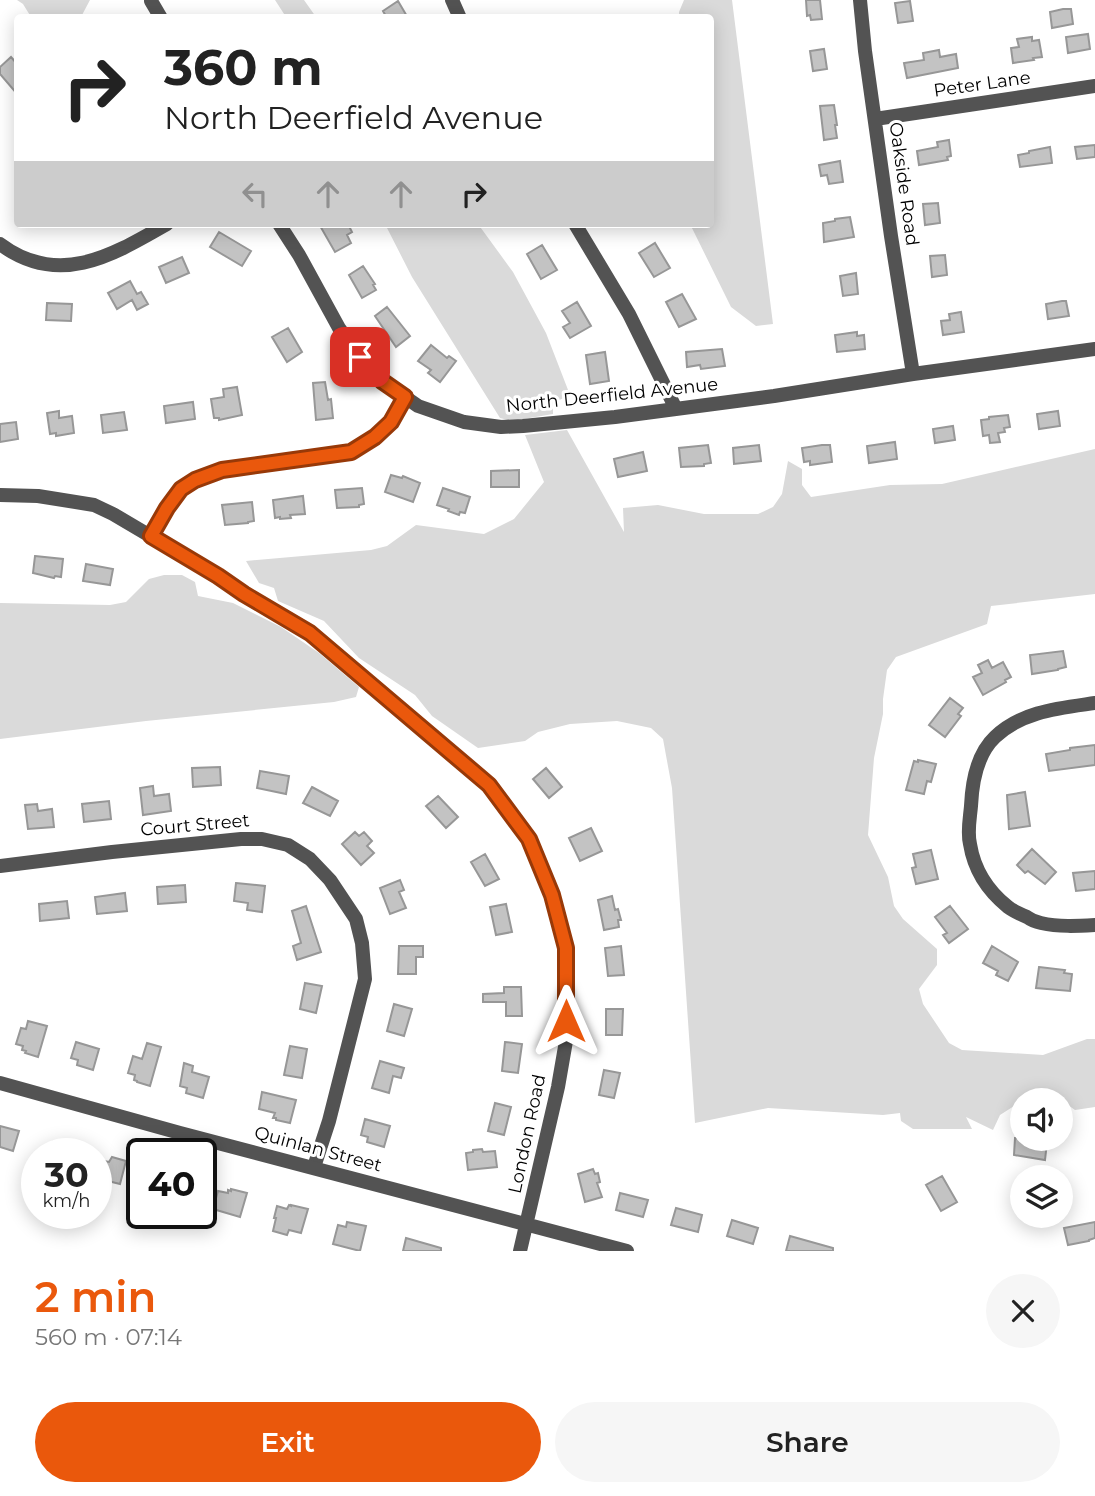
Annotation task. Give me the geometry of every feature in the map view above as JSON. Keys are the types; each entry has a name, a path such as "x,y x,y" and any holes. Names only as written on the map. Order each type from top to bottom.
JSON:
{"street":[{"name":"Oakside Road","path":"860,0 891,236 913,374"},
{"name":"Peter Lane","path":"875,119 1095,86"},
{"path":"0,244 30,261 81,264 127,247 160,228"},
{"name":"North Deerfield Avenue","path":"281,228 339,328 382,381 418,406 464,422 501,427 602,418 1095,349"},
{"path":"577,228 629,314 676,409"},
{"path":"151,536 181,489 195,480 222,470 351,452 375,437 391,422 405,397"},
{"name":"London Road","path":"0,495 38,496 94,505 151,536 310,633 489,785 529,839 552,895 566,948 567,1001 566,1041 558,1087 520,1251"},
{"path":"1095,703 1052,709 1028,716 994,738 978,766 972,793 969,841 974,864 986,884 1009,908 1038,923 1063,926 1095,925"},
{"name":"Court Street","path":"0,866 241,839 262,839 288,845 310,859 330,880 356,919 362,943 365,979 329,1121 313,1167"},
{"name":"Quinlan Street","path":"0,1083 627,1251"}],"shaded area":[{"path":"17,0 90,0 83,14 29,14"},
{"path":"275,0 304,0 314,14 284,14"},
{"path":"684,0 732,0 773,324 756,326 731,307 692,228 714,228 714,14 679,12"},
{"path":"387,228 481,228 513,272 546,333 570,395 553,403 553,414 512,421 500,418 412,277"},
{"path":"567,430 624,532 623,508 658,505 704,514 758,514 773,507 782,494 788,461 802,469 802,485 811,497 890,485 942,484 1095,449 1095,594 991,606 987,624 896,657 887,670 883,714 874,758 868,835 888,877 894,906 903,919 937,949 937,965 919,989 923,1004 949,1043 962,1050 1043,1055 1087,1039 1095,1039 1095,1107 1073,1109 1073,1088 1010,1088 1010,1109 1000,1115 993,1130 966,1117 972,1129 913,1129 901,1121 900,1113 883,1115 768,1108 695,1123 672,788 663,739 651,728 617,721 570,724 538,732 525,741 478,748 432,716 415,695 359,658 324,621 278,601 274,588 259,583 246,561 371,550 387,546 416,525 484,534 514,519 544,482 525,435"},
{"path":"164,575 182,575 195,582 198,596 233,603 281,627 319,653 359,687 356,697 334,702 0,739 0,603 110,605 126,602 149,579"}],"building":[{"path":"806,0 820,0 822,19 811,20 810,15 807,16"},
{"path":"398,1 406,14 385,14 383,11"},
{"path":"910,1 913,21 898,23 895,3"},
{"path":"1071,9 1073,24 1052,28 1050,12"},
{"path":"1088,34 1090,49 1068,53 1066,37"},
{"path":"1032,37 1032,41 1039,40 1042,57 1013,63 1011,48 1019,47 1017,39"},
{"path":"824,49 827,69 813,71 810,51"},
{"path":"939,50 940,57 956,54 958,68 907,78 904,63 924,60 923,53"},
{"path":"11,57 14,60 14,90 0,74 0,67"},
{"path":"834,105 837,138 824,140 820,106"},
{"path":"949,140 951,156 947,157 948,160 919,165 917,151 938,147 937,142"},
{"path":"1095,145 1095,157 1077,159 1075,147"},
{"path":"1050,147 1052,163 1020,167 1018,155"},
{"path":"840,161 843,182 829,184 827,175 821,176 819,165"},
{"path":"938,203 940,223 925,225 923,204"},
{"path":"850,217 854,237 824,242 823,223"},
{"path":"321,228 350,228 352,232 347,235 351,243 335,252"},
{"path":"219,232 251,251 242,266 210,247"},
{"path":"655,243 670,268 654,277 639,253"},
{"path":"542,245 557,270 541,279 527,254"},
{"path":"945,255 947,275 932,277 930,256"},
{"path":"182,257 189,273 166,283 159,267"},
{"path":"363,266 376,290 362,298 349,275"},
{"path":"856,273 858,294 843,296 840,276"},
{"path":"130,281 137,294 141,292 148,304 137,310 132,300 117,309 108,293"},
{"path":"682,294 696,319 679,327 666,302"},
{"path":"1066,301 1069,316 1048,319 1046,304"},
{"path":"577,302 591,326 570,338 563,327 570,323 562,311"},
{"path":"47,303 72,304 71,321 46,320"},
{"path":"387,307 410,336 396,347 375,316"},
{"path":"961,312 964,332 943,335 941,321 950,320 949,314"},
{"path":"288,328 302,352 287,362 272,337"},
{"path":"857,332 857,336 864,335 865,349 837,352 835,335"},
{"path":"431,345 447,358 449,356 456,361 440,382 428,373 431,370 418,361"},
{"path":"722,349 725,366 701,369 700,365 687,367 686,352"},
{"path":"605,352 609,381 590,384 586,355"},
{"path":"325,382 328,400 331,399 333,418 316,420 313,383"},
{"path":"237,387 242,415 219,420 214,418 211,399 224,397 223,389"},
{"path":"193,402 195,419 166,423 164,406"},
{"path":"59,411 59,418 72,416 74,433 56,436 56,433 50,434 47,413"},
{"path":"1058,411 1060,426 1039,429 1037,414"},
{"path":"124,412 127,430 103,433 101,415"},
{"path":"1008,415 1010,427 1004,428 1005,432 998,433 1000,442 990,443 989,435 983,436 981,420"},
{"path":"16,422 18,439 0,442 0,424"},
{"path":"953,426 955,440 935,443 933,429"},
{"path":"895,442 897,459 869,463 867,446"},
{"path":"708,445 711,463 681,467 679,448"},
{"path":"759,445 761,461 734,464 733,448"},
{"path":"830,445 832,462 810,465 810,461 804,462 802,448"},
{"path":"643,452 647,471 618,477 614,459"},
{"path":"519,470 519,487 491,487 491,471"},
{"path":"391,475 403,476 420,483 413,502 385,492"},
{"path":"362,488 364,504 359,507 337,508 335,490"},
{"path":"443,488 470,497 465,513 460,512 459,515 437,505"},
{"path":"303,496 305,514 290,515 291,518 275,518 273,500"},
{"path":"252,502 254,521 225,525 222,505"},
{"path":"35,556 63,559 61,577 33,573"},
{"path":"86,564 113,569 110,585 83,581"},
{"path":"1063,651 1066,667 1032,674 1030,655"},
{"path":"988,660 992,668 1003,662 1011,677 983,695 973,677 982,673 978,665"},
{"path":"950,698 963,708 958,714 961,716 945,737 929,725"},
{"path":"1095,745 1095,765 1049,771 1046,754"},
{"path":"914,761 936,764 924,794 906,790"},
{"path":"220,767 221,785 193,787 192,768"},
{"path":"546,768 562,787 549,798 533,779"},
{"path":"260,771 289,776 286,794 257,788"},
{"path":"153,786 154,796 169,794 171,811 143,815 140,788"},
{"path":"312,787 338,801 330,816 303,803"},
{"path":"1025,792 1030,826 1009,829 1007,795"},
{"path":"438,796 458,817 446,828 426,806"},
{"path":"109,801 111,819 84,822 82,804"},
{"path":"37,804 38,811 52,809 54,827 28,829 25,805"},
{"path":"591,828 602,851 580,861 569,838"},
{"path":"355,832 359,836 364,832 372,841 367,846 374,853 361,865 342,844"},
{"path":"1032,849 1056,872 1045,884 1028,871 1025,873 1017,865"},
{"path":"931,850 938,879 916,884 912,868 916,867 913,854"},
{"path":"485,854 499,879 485,886 471,862"},
{"path":"1095,871 1095,889 1076,891 1073,873"},
{"path":"400,880 404,890 399,892 406,908 390,914 380,888"},
{"path":"236,883 265,886 262,912 247,910 248,903 234,901"},
{"path":"185,885 186,902 158,904 157,887"},
{"path":"125,893 127,911 97,914 95,897"},
{"path":"612,896 615,910 618,909 621,920 618,920 619,927 604,930 598,900"},
{"path":"67,901 69,918 40,921 39,904"},
{"path":"506,904 512,932 496,935 490,907"},
{"path":"306,906 321,952 297,960 293,946 301,943 292,911"},
{"path":"950,906 968,929 949,943 943,935 947,933 935,917"},
{"path":"399,946 423,946 423,957 416,957 416,974 398,974"},
{"path":"621,946 624,975 608,976 605,948"},
{"path":"992,946 1018,962 1008,981 996,975 998,971 983,963"},
{"path":"1039,967 1065,970 1064,973 1072,974 1070,991 1036,988"},
{"path":"305,983 322,986 316,1013 300,1009"},
{"path":"504,987 521,987 522,1016 506,1016 506,1002 483,1002 483,994 504,993"},
{"path":"394,1004 412,1009 404,1036 387,1031"},
{"path":"606,1009 623,1009 622,1035 606,1035"},
{"path":"28,1021 47,1026 38,1057 25,1053 23,1046 16,1044 21,1028 26,1029"},
{"path":"76,1042 99,1049 93,1070 77,1065 78,1060 71,1058"},
{"path":"505,1042 522,1044 518,1073 502,1071"},
{"path":"147,1043 161,1047 150,1086 137,1082 134,1080 135,1075 128,1073 133,1056 142,1059"},
{"path":"290,1046 307,1049 302,1078 284,1075"},
{"path":"380,1061 404,1068 401,1078 393,1076 389,1093 372,1088"},
{"path":"184,1063 193,1066 192,1072 209,1077 203,1098 186,1093 187,1088 180,1086"},
{"path":"604,1070 620,1073 614,1098 599,1095"},
{"path":"262,1092 296,1100 290,1123 276,1120 273,1118 275,1113 259,1109"},
{"path":"495,1103 511,1107 504,1135 488,1131"},
{"path":"365,1119 390,1126 384,1147 367,1142 368,1137 361,1135"},
{"path":"0,1126 19,1131 13,1151 0,1147"},
{"path":"482,1149 483,1152 495,1151 497,1167 468,1170 466,1153"},
{"path":"1014,1151 1046,1151 1045,1160 1014,1155"},
{"path":"112,1157 126,1161 120,1184 112,1182"},
{"path":"593,1169 595,1174 598,1173 600,1182 597,1183 602,1197 585,1202 578,1174"},
{"path":"942,1176 957,1202 941,1211 926,1185"},
{"path":"218,1191 247,1193 240,1217 217,1210"},
{"path":"620,1193 648,1200 643,1217 616,1210"},
{"path":"289,1205 308,1209 301,1233 289,1230 287,1235 273,1231 277,1206 287,1209"},
{"path":"676,1208 702,1215 698,1232 671,1225"},
{"path":"732,1220 758,1228 753,1244 727,1236"},
{"path":"347,1222 366,1226 360,1251 333,1244 338,1225 346,1227"},
{"path":"1095,1222 1095,1238 1068,1245 1064,1228"},
{"path":"790,1236 833,1248 833,1251 786,1251"},
{"path":"406,1238 441,1248 441,1251 403,1251"}],"route":[{"path":"360,357 382,381 405,397 391,422 375,437 351,452 222,470 195,480 181,489 151,536 310,633 489,785 529,839 552,895 566,948 566,1021"}]}
